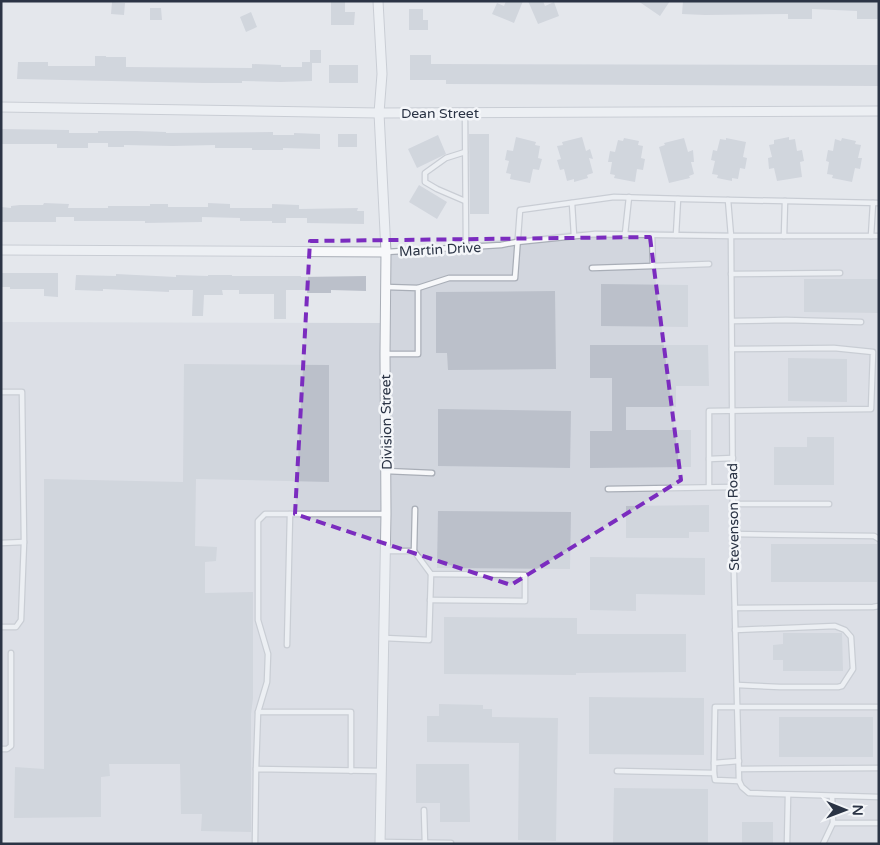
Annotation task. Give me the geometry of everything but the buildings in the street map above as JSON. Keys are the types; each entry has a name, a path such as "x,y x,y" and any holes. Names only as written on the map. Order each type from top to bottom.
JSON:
{"street":[{"name":"Division Street","path":"378,1 382,74 379,113 386,252 386,514 380,843"},
{"name":"Dean Street","path":"1,107 379,113 879,111"},
{"name":"Martin Drive","path":"1,250 386,252"}],"lane":[{"path":"465,113 466,248"},
{"path":"465,152 446,158 425,173 425,182 466,201"},
{"path":"385,287 418,288 449,278 515,278 520,210 614,197 879,203"},
{"path":"625,234 629,197"},
{"path":"676,235 678,199"},
{"name":"Stevenson Road","path":"728,200 731,236 733,534 739,781"},
{"path":"784,236 785,201"},
{"path":"572,203 574,236"},
{"path":"871,236 873,203"},
{"name":"Martin Drive","path":"386,252 466,248 596,234 879,236"},
{"path":"652,235 653,266"},
{"path":"592,268 709,264"},
{"path":"731,274 840,273"},
{"path":"385,354 418,354 418,288"},
{"path":"732,321 861,322"},
{"path":"709,488 709,411 871,409 874,352 834,348 732,348"},
{"path":"1,392 22,392 24,542 22,620 16,628 1,627"},
{"path":"709,459 732,458"},
{"path":"386,471 432,473"},
{"path":"608,489 733,487"},
{"path":"733,504 829,504"},
{"path":"383,638 429,640 431,574 414,551 415,509"},
{"path":"254,844 258,712 267,682 268,654 258,620 258,521 265,514 386,514"},
{"path":"287,645 290,514"},
{"path":"733,534 874,536 879,538"},
{"path":"1,542 24,542"},
{"path":"385,551 414,551"},
{"path":"430,600 525,601 525,575 431,574"},
{"path":"735,608 879,606"},
{"path":"735,630 835,626 845,630 851,637 853,669 842,686 838,687 737,685"},
{"path":"1,749 7,749 10,746 11,653"},
{"path":"879,707 715,707 714,763 715,780 739,781 742,787 749,793 879,797"},
{"path":"258,712 351,712 351,771"},
{"path":"714,763 739,762"},
{"path":"739,769 879,768"},
{"path":"256,769 382,771"},
{"path":"617,771 714,773"},
{"path":"787,844 788,795"},
{"path":"823,844 833,823 832,796"},
{"path":"424,810 425,843"},
{"path":"833,823 879,823"},
{"path":"380,843 451,843"}],"highlighted area":[{"path":"650,237 681,480 511,585 295,514 310,241"}],"shaded area":[{"path":"629,230 879,235 879,844 43,844 1,840 1,322 384,323 384,251 578,231"}]}
